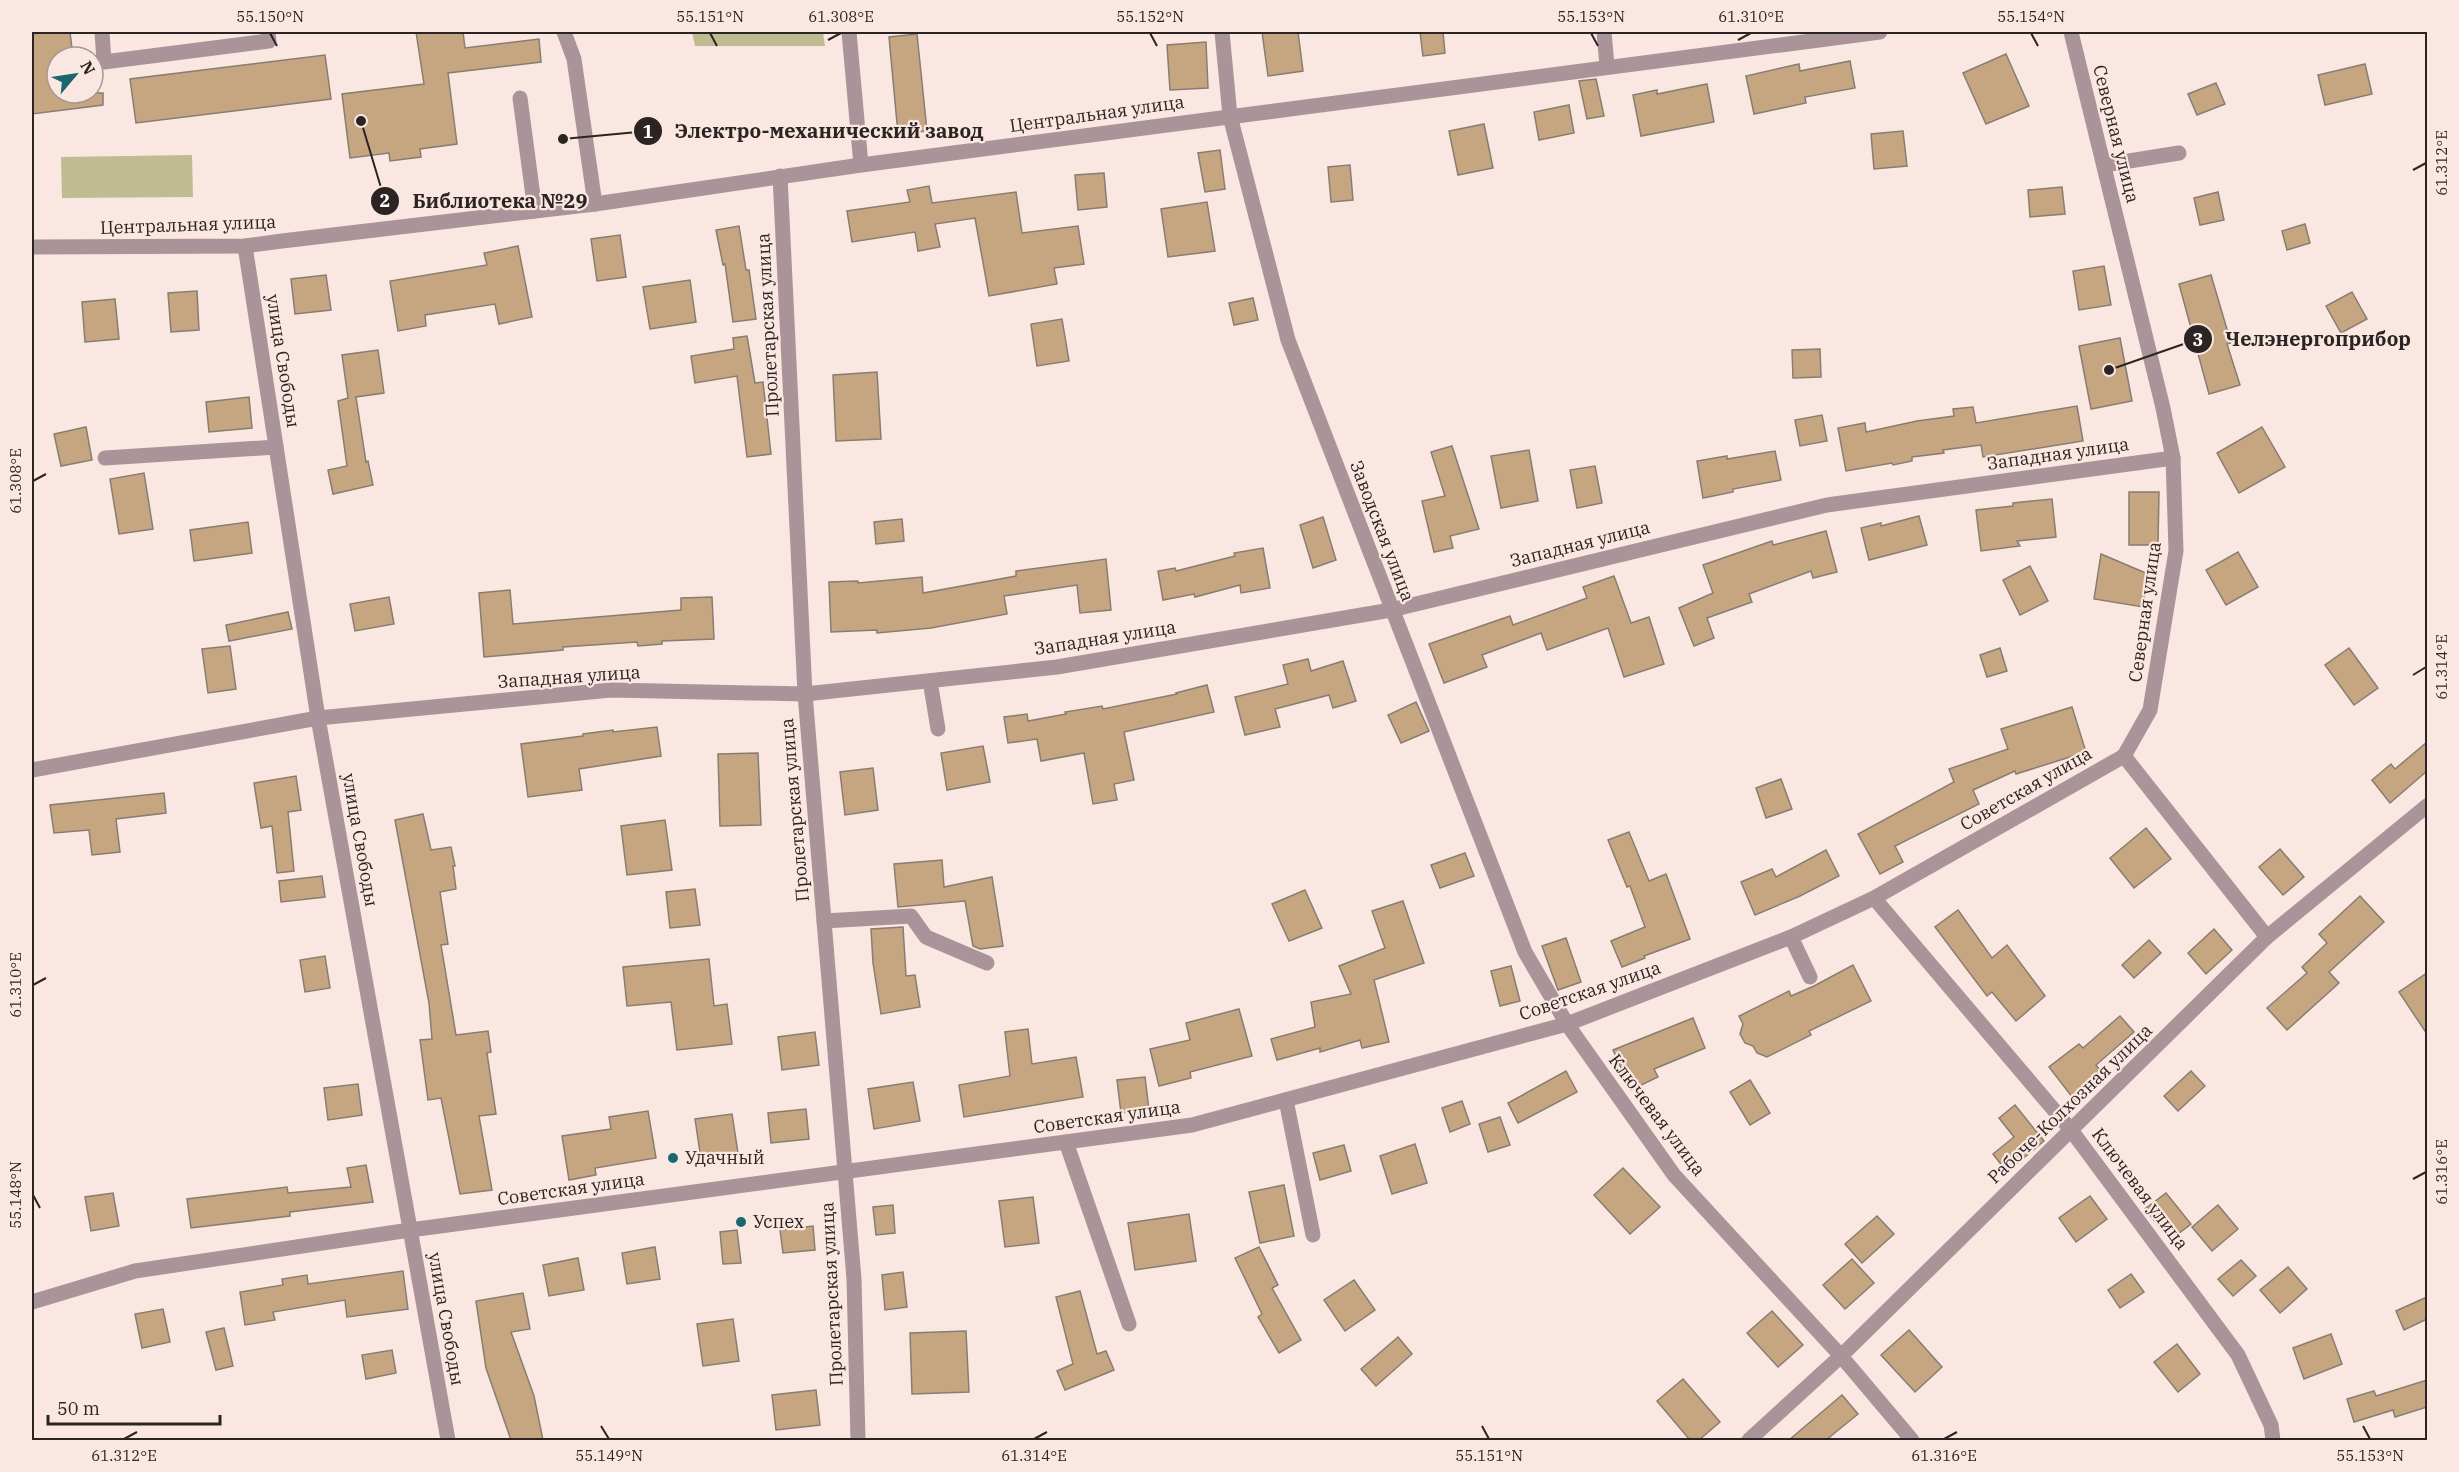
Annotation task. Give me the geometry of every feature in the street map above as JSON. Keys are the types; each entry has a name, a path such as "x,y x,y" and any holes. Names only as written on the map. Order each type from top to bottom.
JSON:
{"street":[{"path":"102,32 104,62 268,40 268,32"},
{"path":"564,32 574,59 595,204"},
{"path":"849,32 861,165"},
{"name":"Заводская улица","path":"1222,32 1230,116 1288,340 1525,952 1567,1024"},
{"path":"1604,32 1607,66"},
{"name":"Центральная улица","path":"32,247 245,246 595,204 861,165 1880,32"},
{"name":"Северная улица","path":"2071,32 2173,458 2175,563 2150,710 2124,756"},
{"path":"520,98 535,211"},
{"path":"2104,165 2179,153"},
{"name":"Пролетарская улица","path":"780,176 805,694 844,1172 855,1279 858,1440"},
{"name":"улица Свободы","path":"245,246 318,718 447,1440"},
{"path":"105,458 276,447"},
{"name":"Западная улица","path":"32,770 318,718 611,690 805,694 1057,667 1391,610 1827,505 2173,458"},
{"path":"930,681 938,729"},
{"path":"2124,756 2267,937"},
{"name":"Советская улица","path":"32,1302 135,1271 410,1230 1192,1125 1567,1024 1791,937 1875,898 2124,756"},
{"name":"Рабоче-Колхозная улица","path":"1749,1440 1841,1356 2267,937 2427,804"},
{"name":"Ключевая улица","path":"1875,898 2071,1130 2238,1355 2271,1425 2273,1440"},
{"path":"824,921 911,916 926,937 987,963"},
{"path":"1791,937 1810,977"},
{"name":"Ключевая улица","path":"1567,1024 1674,1175 1841,1356 1912,1440"},
{"path":"1286,1100 1313,1235"},
{"path":"1066,1142 1128,1324"}],"shaded area":[{"path":"692,32 823,32 825,46 695,46"},
{"path":"192,155 193,197 62,198 61,157"}],"building":[{"path":"32,32 70,32 72,45 45,45 45,105 103,105 32,114"},
{"path":"416,32 463,32 465,48 539,39 541,62 448,73 457,144 420,149 421,157 390,161 389,153 350,158 342,94 424,84"},
{"path":"1262,32 1298,32 1303,71 1268,76"},
{"path":"1420,32 1443,32 1445,53 1423,56"},
{"path":"917,34 927,131 898,134 889,37"},
{"path":"1206,42 1208,88 1170,90 1167,45"},
{"path":"2006,54 2029,106 1986,124 1963,73"},
{"path":"325,55 331,99 136,123 130,79"},
{"path":"1850,61 1855,88 1805,97 1806,103 1754,114 1746,76 1799,64 1800,71"},
{"path":"2365,64 2372,94 2325,105 2318,75"},
{"path":"1596,79 1604,116 1587,119 1579,81"},
{"path":"2216,83 2225,104 2197,115 2188,94"},
{"path":"1707,84 1714,122 1641,136 1633,95 1657,90 1657,94"},
{"path":"1569,105 1574,133 1539,140 1534,112"},
{"path":"1484,124 1493,168 1458,175 1449,131"},
{"path":"1903,131 1907,166 1874,169 1871,134"},
{"path":"1220,150 1225,189 1205,192 1198,153"},
{"path":"1350,165 1353,200 1331,202 1328,167"},
{"path":"1104,173 1107,207 1078,210 1075,175"},
{"path":"929,186 932,203 1016,192 1022,233 1078,226 1084,264 1054,268 1057,284 989,296 975,218 935,224 940,247 918,251 915,232 852,242 847,211 910,202 907,190"},
{"path":"2062,187 2065,214 2030,217 2028,190"},
{"path":"2218,192 2224,220 2200,225 2194,198"},
{"path":"1207,202 1215,251 1168,257 1161,209"},
{"path":"2305,224 2310,243 2287,250 2282,231"},
{"path":"739,226 746,270 749,270 756,319 733,322 725,264 723,265 716,230"},
{"path":"620,235 626,277 597,281 591,239"},
{"path":"518,246 532,317 499,324 495,304 425,315 426,326 398,331 390,281 487,265 484,253"},
{"path":"2104,266 2111,305 2079,310 2073,271"},
{"path":"326,275 331,310 295,314 291,279"},
{"path":"2211,275 2231,343 2227,344 2240,385 2209,394 2179,284"},
{"path":"690,280 696,322 650,329 643,287"},
{"path":"197,291 199,330 171,332 168,293"},
{"path":"2352,292 2367,319 2341,333 2326,306"},
{"path":"1253,298 1258,320 1234,325 1229,303"},
{"path":"115,299 119,339 85,342 82,302"},
{"path":"1062,319 1069,361 1037,366 1031,324"},
{"path":"747,336 755,383 763,382 771,454 747,457 737,376 695,383 691,356 734,349 733,338"},
{"path":"2120,338 2132,401 2091,409 2079,346"},
{"path":"1820,349 1821,377 1793,378 1792,350"},
{"path":"378,350 384,393 356,397 366,462 368,461 373,485 333,494 328,470 347,466 338,401 348,398 342,355"},
{"path":"877,372 881,439 836,441 833,375"},
{"path":"249,397 252,428 209,432 206,402"},
{"path":"2077,406 2083,441 1983,457 1981,445 1912,457 1912,461 1893,465 1892,463 1846,471 1838,428 1865,423 1866,432 1954,416 1953,409 1973,407 1976,423"},
{"path":"1822,415 1827,441 1800,446 1795,420"},
{"path":"86,427 92,460 61,466 54,434"},
{"path":"2262,427 2285,467 2239,493 2217,453"},
{"path":"1452,446 1479,529 1450,536 1453,548 1434,552 1422,501 1445,496 1431,452"},
{"path":"1529,450 1538,501 1501,508 1491,456"},
{"path":"1775,451 1781,480 1733,489 1733,492 1703,498 1697,461 1727,456 1727,459"},
{"path":"1595,466 1602,503 1577,508 1570,470"},
{"path":"144,473 153,529 119,534 110,479"},
{"path":"2129,492 2159,492 2158,545 2129,545"},
{"path":"2052,499 2056,537 2017,541 2020,546 1981,551 1976,510"},
{"path":"1919,516 1927,545 1869,560 1861,528 1881,523 1881,526"},
{"path":"1323,517 1336,560 1313,568 1300,525"},
{"path":"902,519 904,541 876,544 874,522"},
{"path":"248,522 252,553 194,561 190,530"},
{"path":"1826,531 1837,572 1813,578 1811,571 1749,594 1752,602 1707,618 1714,638 1694,646 1679,608 1713,593 1703,565 1772,541 1773,545"},
{"path":"1263,548 1270,588 1241,593 1240,585 1195,597 1194,594 1163,600 1158,571 1175,568 1176,571 1235,556 1234,553"},
{"path":"2238,552 2258,587 2226,605 2206,570"},
{"path":"2101,554 2148,574 2143,607 2094,599"},
{"path":"1106,559 1111,610 1080,613 1077,585 1004,596 1007,614 931,628 877,633 877,630 831,632 829,582 858,581 858,583 922,577 923,593 1016,576 1016,571"},
{"path":"2030,566 2048,601 2020,615 2003,580"},
{"path":"1614,576 1631,623 1649,617 1664,664 1624,677 1608,628 1547,650 1541,633 1482,655 1487,667 1444,683 1429,644 1510,616 1513,625 1587,598 1583,587"},
{"path":"510,590 513,624 681,610 681,598 712,597 714,639 662,641 662,644 638,646 637,642 563,647 563,650 484,657 479,593"},
{"path":"389,597 394,624 355,631 350,604"},
{"path":"288,612 292,629 229,641 226,625"},
{"path":"230,646 236,689 208,693 202,649"},
{"path":"2000,648 2007,671 1987,677 1980,655"},
{"path":"2349,648 2378,688 2354,705 2325,665"},
{"path":"1308,659 1311,671 1343,661 1356,701 1333,708 1329,695 1275,709 1280,727 1245,735 1235,697 1288,684 1283,665"},
{"path":"1207,685 1214,712 1124,732 1134,780 1114,784 1117,800 1093,804 1084,753 1041,761 1037,739 1008,743 1004,717 1027,714 1028,721 1102,706 1103,709 1177,694"},
{"path":"1416,702 1429,731 1401,743 1388,715"},
{"path":"2072,707 2086,752 2016,774 2015,771 1973,790 1979,804 1895,846 1903,862 1880,874 1858,834 1954,782 1949,769 2008,749 2001,729"},
{"path":"657,727 661,756 579,769 582,790 528,797 521,744 613,730 613,732"},
{"path":"2427,742 2427,771 2390,803 2372,780 2391,764 2395,769"},
{"path":"983,746 990,782 947,790 941,753"},
{"path":"758,753 761,825 720,826 718,754"},
{"path":"873,768 878,810 845,815 840,772"},
{"path":"296,776 301,810 288,812 294,871 277,873 272,826 261,828 254,783"},
{"path":"1781,779 1792,809 1766,818 1756,788"},
{"path":"164,793 166,813 116,819 120,852 92,855 89,830 54,833 50,805"},
{"path":"423,814 431,850 451,847 455,866 453,866 456,889 440,892 448,944 441,945 456,1035 488,1031 491,1052 487,1053 496,1114 479,1116 492,1190 460,1194 441,1098 428,1100 420,1040 432,1039 429,1003 395,820"},
{"path":"665,820 672,870 627,875 621,826"},
{"path":"2146,828 2171,859 2134,888 2110,858"},
{"path":"1629,832 1649,881 1666,874 1690,939 1622,967 1611,941 1645,927 1630,886 1627,887 1608,840"},
{"path":"2280,849 2304,877 2283,895 2259,867"},
{"path":"1826,850 1839,876 1755,915 1741,882 1772,869 1776,877"},
{"path":"1465,853 1474,876 1440,888 1431,865"},
{"path":"942,860 944,887 992,877 1003,946 980,949 973,946 965,901 898,907 894,864"},
{"path":"322,876 325,897 281,902 279,881"},
{"path":"695,889 700,925 670,928 666,892"},
{"path":"1305,890 1322,928 1289,941 1272,904"},
{"path":"2360,896 2384,922 2329,972 2339,983 2287,1030 2267,1008 2307,973 2302,967 2327,943 2319,934"},
{"path":"1403,901 1424,963 1374,980 1389,1042 1362,1048 1360,1040 1320,1052 1320,1048 1277,1060 1271,1039 1315,1027 1311,1002 1351,994 1339,966 1385,948 1372,911"},
{"path":"1958,910 1992,958 2007,945 2045,996 2016,1021 1992,992 1987,996 1935,927"},
{"path":"903,927 906,976 915,975 920,1007 881,1014 873,963 871,929"},
{"path":"2214,929 2232,950 2206,974 2188,953"},
{"path":"1566,938 1581,982 1558,990 1542,946"},
{"path":"2149,940 2161,953 2134,978 2122,965"},
{"path":"325,956 330,988 305,992 300,960"},
{"path":"709,959 714,1006 727,1004 732,1044 677,1050 671,1002 627,1006 623,967"},
{"path":"1853,965 1871,1001 1809,1031 1811,1035 1767,1057 1757,1053 1753,1046 1745,1043 1740,1034 1743,1024 1739,1016 1789,991 1791,996 1814,986"},
{"path":"1511,966 1520,1001 1500,1006 1491,971"},
{"path":"2427,973 2427,1034 2399,992"},
{"path":"1239,1009 1252,1056 1190,1072 1191,1078 1159,1086 1150,1049 1190,1040 1186,1023"},
{"path":"2120,1016 2134,1032 2096,1065 2106,1078 2076,1102 2049,1067 2079,1044 2083,1048"},
{"path":"1693,1018 1705,1048 1654,1069 1658,1077 1631,1090 1613,1050"},
{"path":"1028,1029 1032,1064 1076,1057 1083,1097 964,1117 959,1085 1010,1076 1005,1032"},
{"path":"815,1032 819,1065 782,1070 778,1037"},
{"path":"1566,1071 1577,1092 1518,1123 1508,1103"},
{"path":"2191,1071 2205,1086 2178,1111 2164,1096"},
{"path":"1145,1077 1149,1110 1121,1113 1117,1080"},
{"path":"1750,1080 1770,1113 1750,1125 1730,1092"},
{"path":"913,1082 920,1121 874,1129 868,1089"},
{"path":"358,1084 362,1115 328,1120 324,1088"},
{"path":"1462,1101 1470,1124 1450,1132 1442,1108"},
{"path":"2015,1105 2044,1141 2007,1172 1993,1154 2014,1137 1999,1118"},
{"path":"806,1109 809,1139 771,1143 768,1113"},
{"path":"648,1111 656,1158 595,1168 596,1175 569,1180 562,1136 611,1129 609,1117"},
{"path":"732,1114 738,1153 701,1159 695,1119"},
{"path":"1500,1117 1510,1145 1488,1152 1479,1124"},
{"path":"1415,1144 1427,1183 1392,1194 1380,1156"},
{"path":"1344,1145 1351,1171 1320,1180 1313,1153"},
{"path":"366,1165 373,1202 290,1212 290,1216 191,1228 187,1199 287,1187 288,1193 351,1187 347,1168"},
{"path":"1623,1168 1660,1207 1630,1234 1594,1195"},
{"path":"1284,1185 1294,1236 1260,1243 1249,1192"},
{"path":"113,1193 119,1226 91,1231 85,1197"},
{"path":"2166,1193 2191,1224 2170,1240 2145,1209"},
{"path":"2090,1196 2107,1219 2076,1242 2059,1218"},
{"path":"1033,1197 1039,1243 1005,1247 999,1201"},
{"path":"893,1205 895,1233 876,1235 873,1207"},
{"path":"2218,1205 2238,1229 2212,1251 2192,1227"},
{"path":"1189,1214 1196,1261 1135,1270 1128,1223"},
{"path":"1877,1216 1894,1234 1862,1263 1845,1244"},
{"path":"813,1226 815,1250 783,1253 780,1230"},
{"path":"737,1230 741,1263 723,1264 720,1232"},
{"path":"655,1247 660,1279 627,1284 622,1253"},
{"path":"1259,1247 1278,1285 1272,1288 1301,1340 1279,1353 1258,1317 1262,1314 1235,1258"},
{"path":"578,1258 584,1290 549,1296 543,1265"},
{"path":"1852,1259 1874,1283 1845,1309 1823,1285"},
{"path":"2241,1260 2256,1276 2233,1296 2218,1279"},
{"path":"2288,1267 2307,1289 2280,1313 2260,1290"},
{"path":"403,1271 408,1309 347,1317 345,1300 273,1312 275,1320 245,1325 240,1292 283,1285 282,1279 307,1275 308,1284"},
{"path":"903,1272 907,1307 885,1310 882,1275"},
{"path":"2131,1274 2144,1292 2120,1308 2108,1290"},
{"path":"1354,1280 1375,1310 1345,1331 1324,1300"},
{"path":"1080,1291 1097,1354 1106,1351 1114,1370 1065,1390 1057,1371 1073,1364 1056,1297"},
{"path":"523,1293 530,1329 511,1332 534,1396 543,1440 511,1440 486,1368 476,1301"},
{"path":"2427,1297 2427,1319 2404,1330 2396,1311"},
{"path":"163,1309 170,1342 142,1348 135,1314"},
{"path":"1772,1311 1803,1345 1778,1367 1747,1333"},
{"path":"733,1319 739,1361 703,1366 697,1324"},
{"path":"224,1328 233,1366 216,1370 206,1332"},
{"path":"1909,1330 1942,1367 1915,1392 1881,1355"},
{"path":"966,1331 969,1392 912,1394 910,1333"},
{"path":"2331,1334 2342,1364 2304,1379 2293,1348"},
{"path":"1398,1337 1412,1354 1376,1386 1361,1369"},
{"path":"2177,1344 2200,1374 2178,1392 2154,1362"},
{"path":"392,1350 396,1373 366,1379 362,1355"},
{"path":"1683,1379 1720,1422 1699,1440 1690,1440 1657,1401"},
{"path":"2427,1380 2427,1407 2395,1417 2393,1410 2354,1422 2347,1399 2374,1391 2376,1396"},
{"path":"816,1390 820,1425 776,1430 772,1395"},
{"path":"1842,1395 1858,1414 1826,1440 1789,1440"}],"place":[{"name":"Библиотека №29","path":"361,121"},
{"name":"Электро-механический завод","path":"563,139"},
{"name":"Челэнергоприбор","path":"2109,370"},
{"name":"Удачный","path":"673,1158"},
{"name":"Успех","path":"741,1222"}]}
